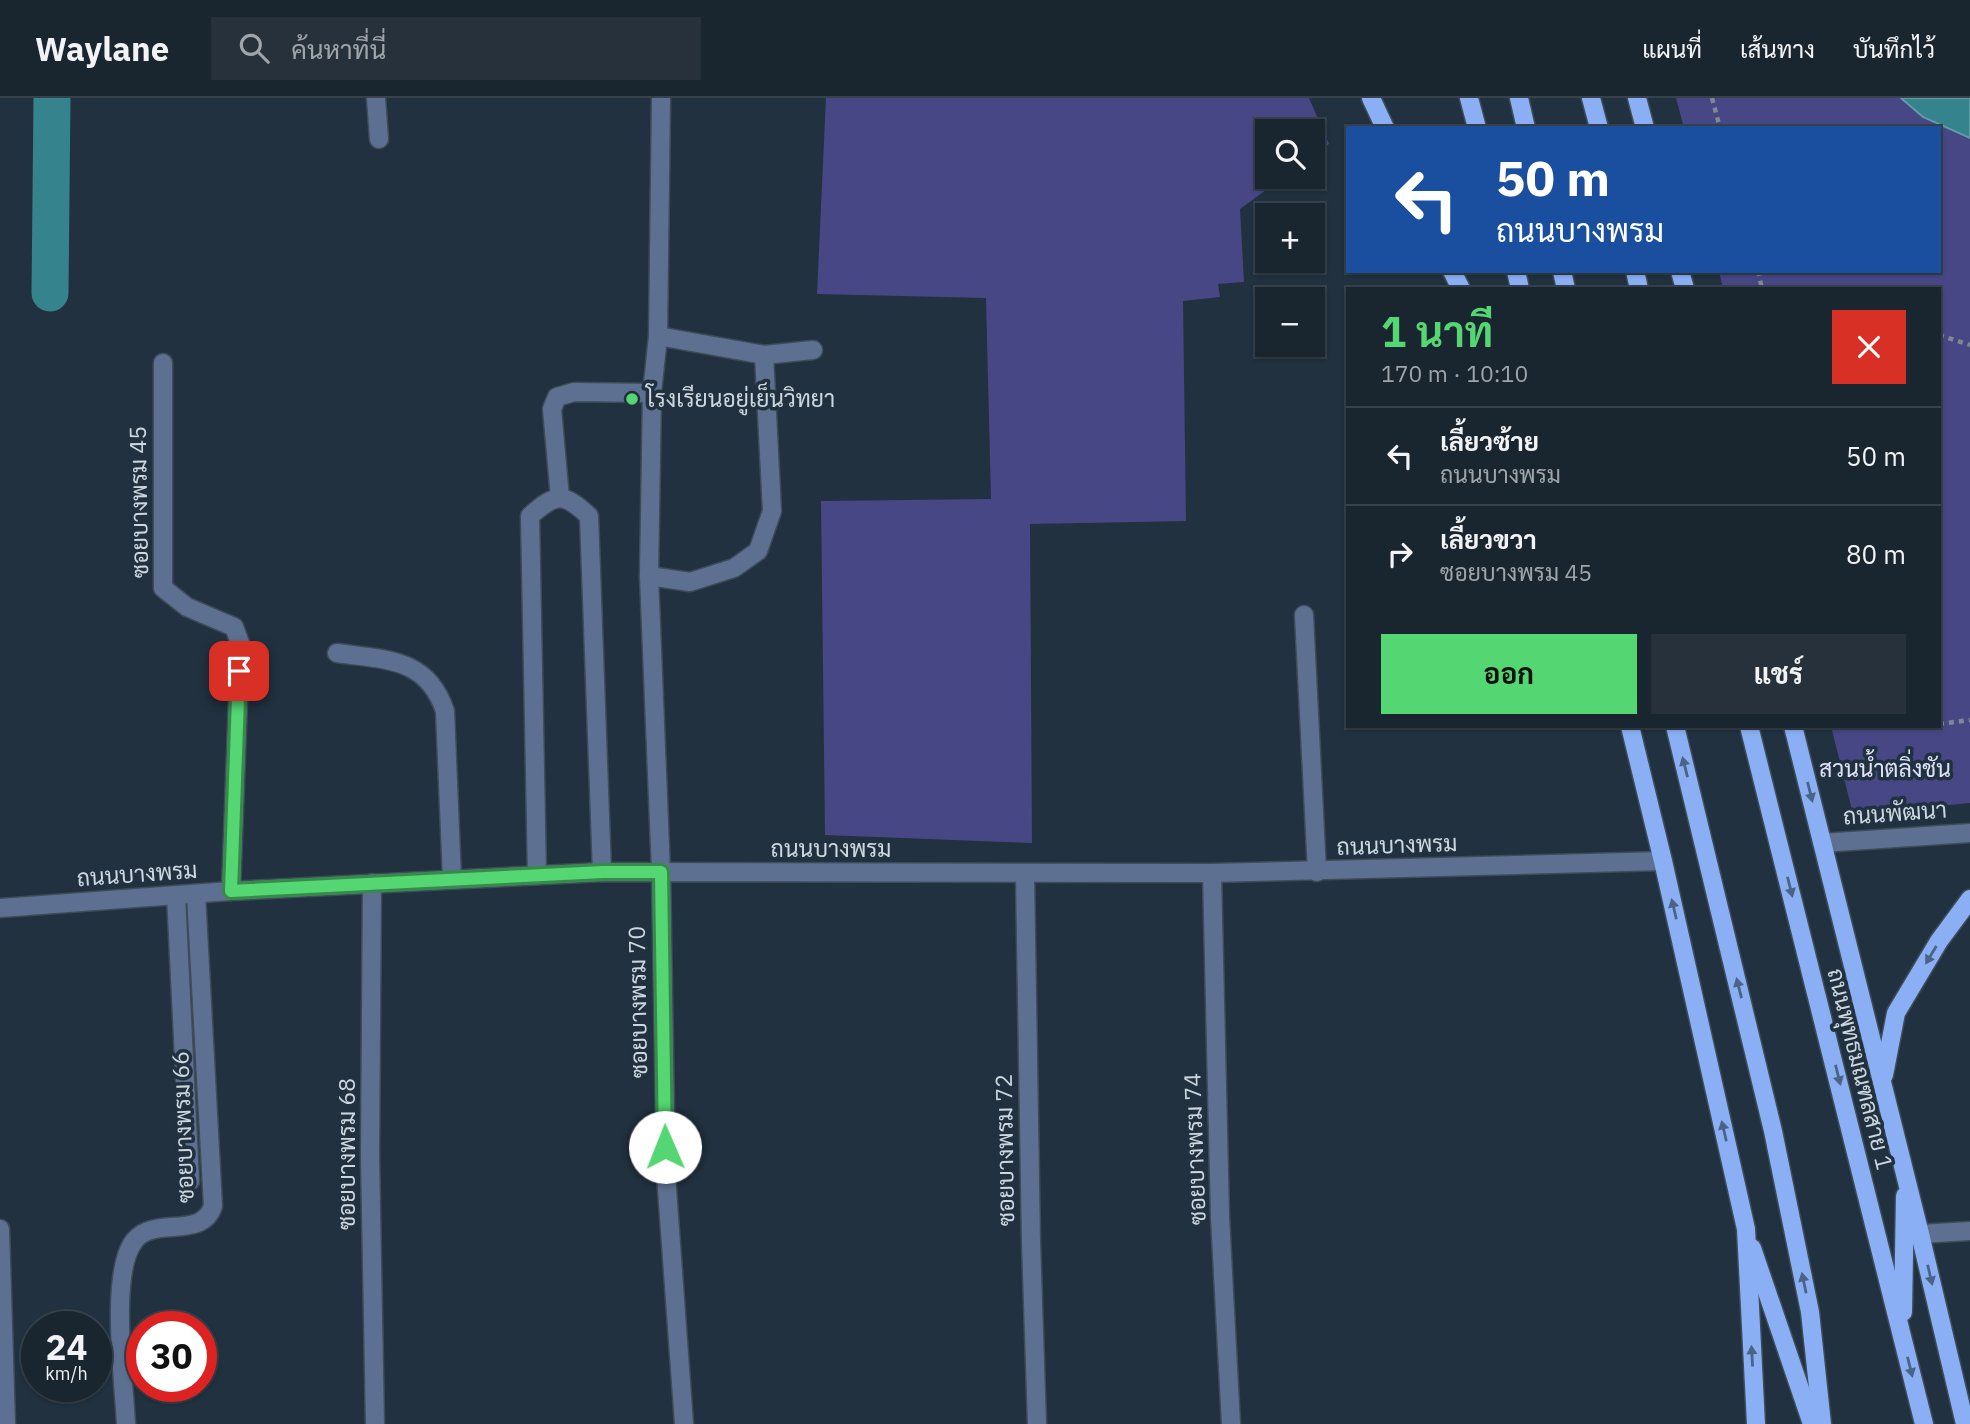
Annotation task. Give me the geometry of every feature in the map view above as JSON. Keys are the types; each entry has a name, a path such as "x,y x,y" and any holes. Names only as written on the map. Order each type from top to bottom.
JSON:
{"main road":[{"path":"1371,98 1384,126"},
{"path":"1469,98 1476,126"},
{"path":"1519,98 1526,126"},
{"path":"1591,98 1598,126"},
{"path":"1637,98 1644,126"},
{"path":"1630,728 1746,1229 1812,1424"},
{"path":"1675,728 1756,1054 1810,1312 1822,1424"},
{"name":"ถนนพุทธมณฑลสาย 1","path":"1750,728 1924,1424"},
{"path":"1793,728 1905,1171 1965,1424"},
{"path":"1883,1083 1896,1013 1939,941 1970,899"},
{"path":"1903,1337 1905,1171"},
{"path":"1746,1229 1756,1424"}],"street":[{"path":"376,98 379,139"},
{"name":"ซอยบางพรม 70","path":"661,98 658,336 652,393 649,576 661,872 666,1175 684,1424"},
{"path":"658,336 764,355 813,350"},
{"path":"649,576 690,582 734,568 758,551 772,511 764,355"},
{"name":"ซอยบางพรม 45","path":"163,363 163,588 187,607 234,627 240,643 231,891"},
{"path":"561,498 552,409 557,397 574,392 652,393"},
{"path":"537,875 530,516 549,499 561,498 570,499 589,516 603,872"},
{"path":"1304,615 1317,872"},
{"path":"337,653 405,663 422,673 438,690 445,721 452,879"},
{"name":"ถนนพัฒนา","path":"1822,843 1970,833"},
{"name":"ถนนบางพรม","path":"0,908 231,891 603,872 1026,875 1317,872 1663,861"},
{"name":"ซอยบางพรม 74","path":"1212,873 1220,1217 1231,1424"},
{"name":"ซอยบางพรม 72","path":"1026,875 1031,1241 1037,1424"},
{"name":"ซอยบางพรม 68","path":"372,883 370,1156 374,1424"},
{"name":"ซอยบางพรม 66","path":"126,1424 120,1290 124,1257 136,1237 152,1231 200,1223 210,1216 213,1206 196,894"},
{"path":"176,895 190,1181"},
{"path":"0,1229 6,1424"},
{"path":"1920,1234 1970,1231"}],"path":[{"path":"1712,98 1719,126"},
{"path":"1941,336 1970,345"},
{"path":"1941,724 1970,720"}],"green space":[{"path":"826,98 1309,98 1318,119 1255,119 1255,189 1268,189 1240,209 1244,282 1218,284 1220,297 1183,301 1186,521 1030,524 1032,843 825,835 821,501 991,499 986,298 817,294"},
{"name":"สวนน้ำตลิ่งชัน","path":"1676,98 1970,98 1970,803 1853,814 1832,728 1941,728 1941,287 1723,287 1719,273 1941,273 1941,126 1683,126"}],"shaded area":[{"path":"1901,98 1970,98 1970,138 1923,117"}],"waterway":[{"path":"50,293 52,98"}],"place":[{"name":"โรงเรียนอยู่เย็นวิทยา","path":"632,399"}],"route":[{"path":"239,671 231,891 603,872 661,872 665,1147"}]}
